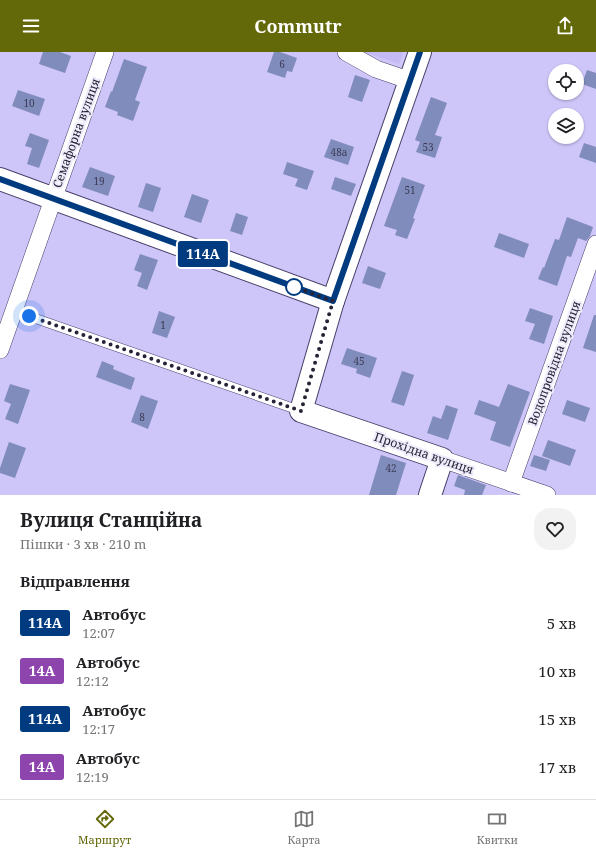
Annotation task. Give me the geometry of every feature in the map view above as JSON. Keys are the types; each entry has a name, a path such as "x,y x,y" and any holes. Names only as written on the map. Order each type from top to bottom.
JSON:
{"street":[{"name":"Семафорна вулиця","path":"0,350 105,52"},
{"path":"346,52 376,69 411,81"},
{"path":"301,411 333,301 420,52"},
{"path":"0,180 333,301"},
{"name":"Водопровідна вулиця","path":"511,483 596,244"},
{"name":"Прохідна вулиця","path":"301,411 547,495"},
{"path":"430,495 442,459"}],"lane":[{"path":"14,311 301,411"}],"shaded area":[{"path":"365,52 403,52 399,64"}],"building":[{"path":"43,52 60,52 71,56 65,73 39,64"},
{"path":"274,52 280,52 297,58 292,72 287,71 285,78 267,72"},
{"path":"124,59 147,67 135,100 140,102 133,121 117,115 118,112 105,107"},
{"path":"587,70 596,73 596,89 584,85 584,78"},
{"path":"355,75 370,80 362,102 348,97"},
{"path":"18,90 45,99 39,116 12,106"},
{"path":"431,97 447,103 435,135 442,137 435,158 416,152 420,142 415,140"},
{"path":"30,133 49,140 39,168 27,164 32,148 25,146"},
{"path":"331,139 354,147 348,165 324,157"},
{"path":"584,143 596,147 596,163 579,157"},
{"path":"287,162 314,171 307,190 295,186 298,179 283,174"},
{"path":"90,167 115,176 108,196 82,187"},
{"path":"335,177 356,184 351,196 331,189"},
{"path":"402,177 425,185 413,218 415,219 407,239 395,235 397,230 384,226"},
{"path":"146,183 161,188 153,212 138,207"},
{"path":"192,194 209,200 201,223 184,217"},
{"path":"236,213 248,217 242,235 230,231"},
{"path":"567,217 593,227 590,236 586,241 578,238 571,257 567,256 557,286 538,279 543,267 544,268 555,239 559,240"},
{"path":"499,233 529,244 524,258 494,247"},
{"path":"140,254 158,260 147,290 137,286 142,273 134,270"},
{"path":"368,266 386,273 380,289 362,283"},
{"path":"530,308 553,316 544,344 529,339 535,324 525,321"},
{"path":"159,311 175,317 167,338 152,333"},
{"path":"594,315 596,315 596,352 583,348"},
{"path":"347,348 377,358 370,378 356,373 357,369 341,364"},
{"path":"102,361 114,366 113,369 135,378 131,390 96,377"},
{"path":"402,371 414,375 404,406 391,402"},
{"path":"10,384 30,390 18,424 5,419 11,404 4,401"},
{"path":"508,384 530,392 510,447 490,440 496,422 474,414 479,400 499,407"},
{"path":"141,395 158,401 148,429 131,422"},
{"path":"567,400 590,408 585,422 562,414"},
{"path":"446,405 458,409 448,440 427,433 433,416 441,419"},
{"path":"548,440 576,450 570,466 542,456"},
{"path":"9,442 26,448 15,478 0,473 0,468"},
{"path":"381,455 406,463 396,495 369,495"},
{"path":"534,455 550,460 546,471 530,466"},
{"path":"458,475 486,485 482,495 464,495 465,490 454,486"}],"bus line":[{"name":"114А","path":"0,179 333,301 420,52"}],"route":[{"path":"29,316 301,411 333,301 294,287"}]}
